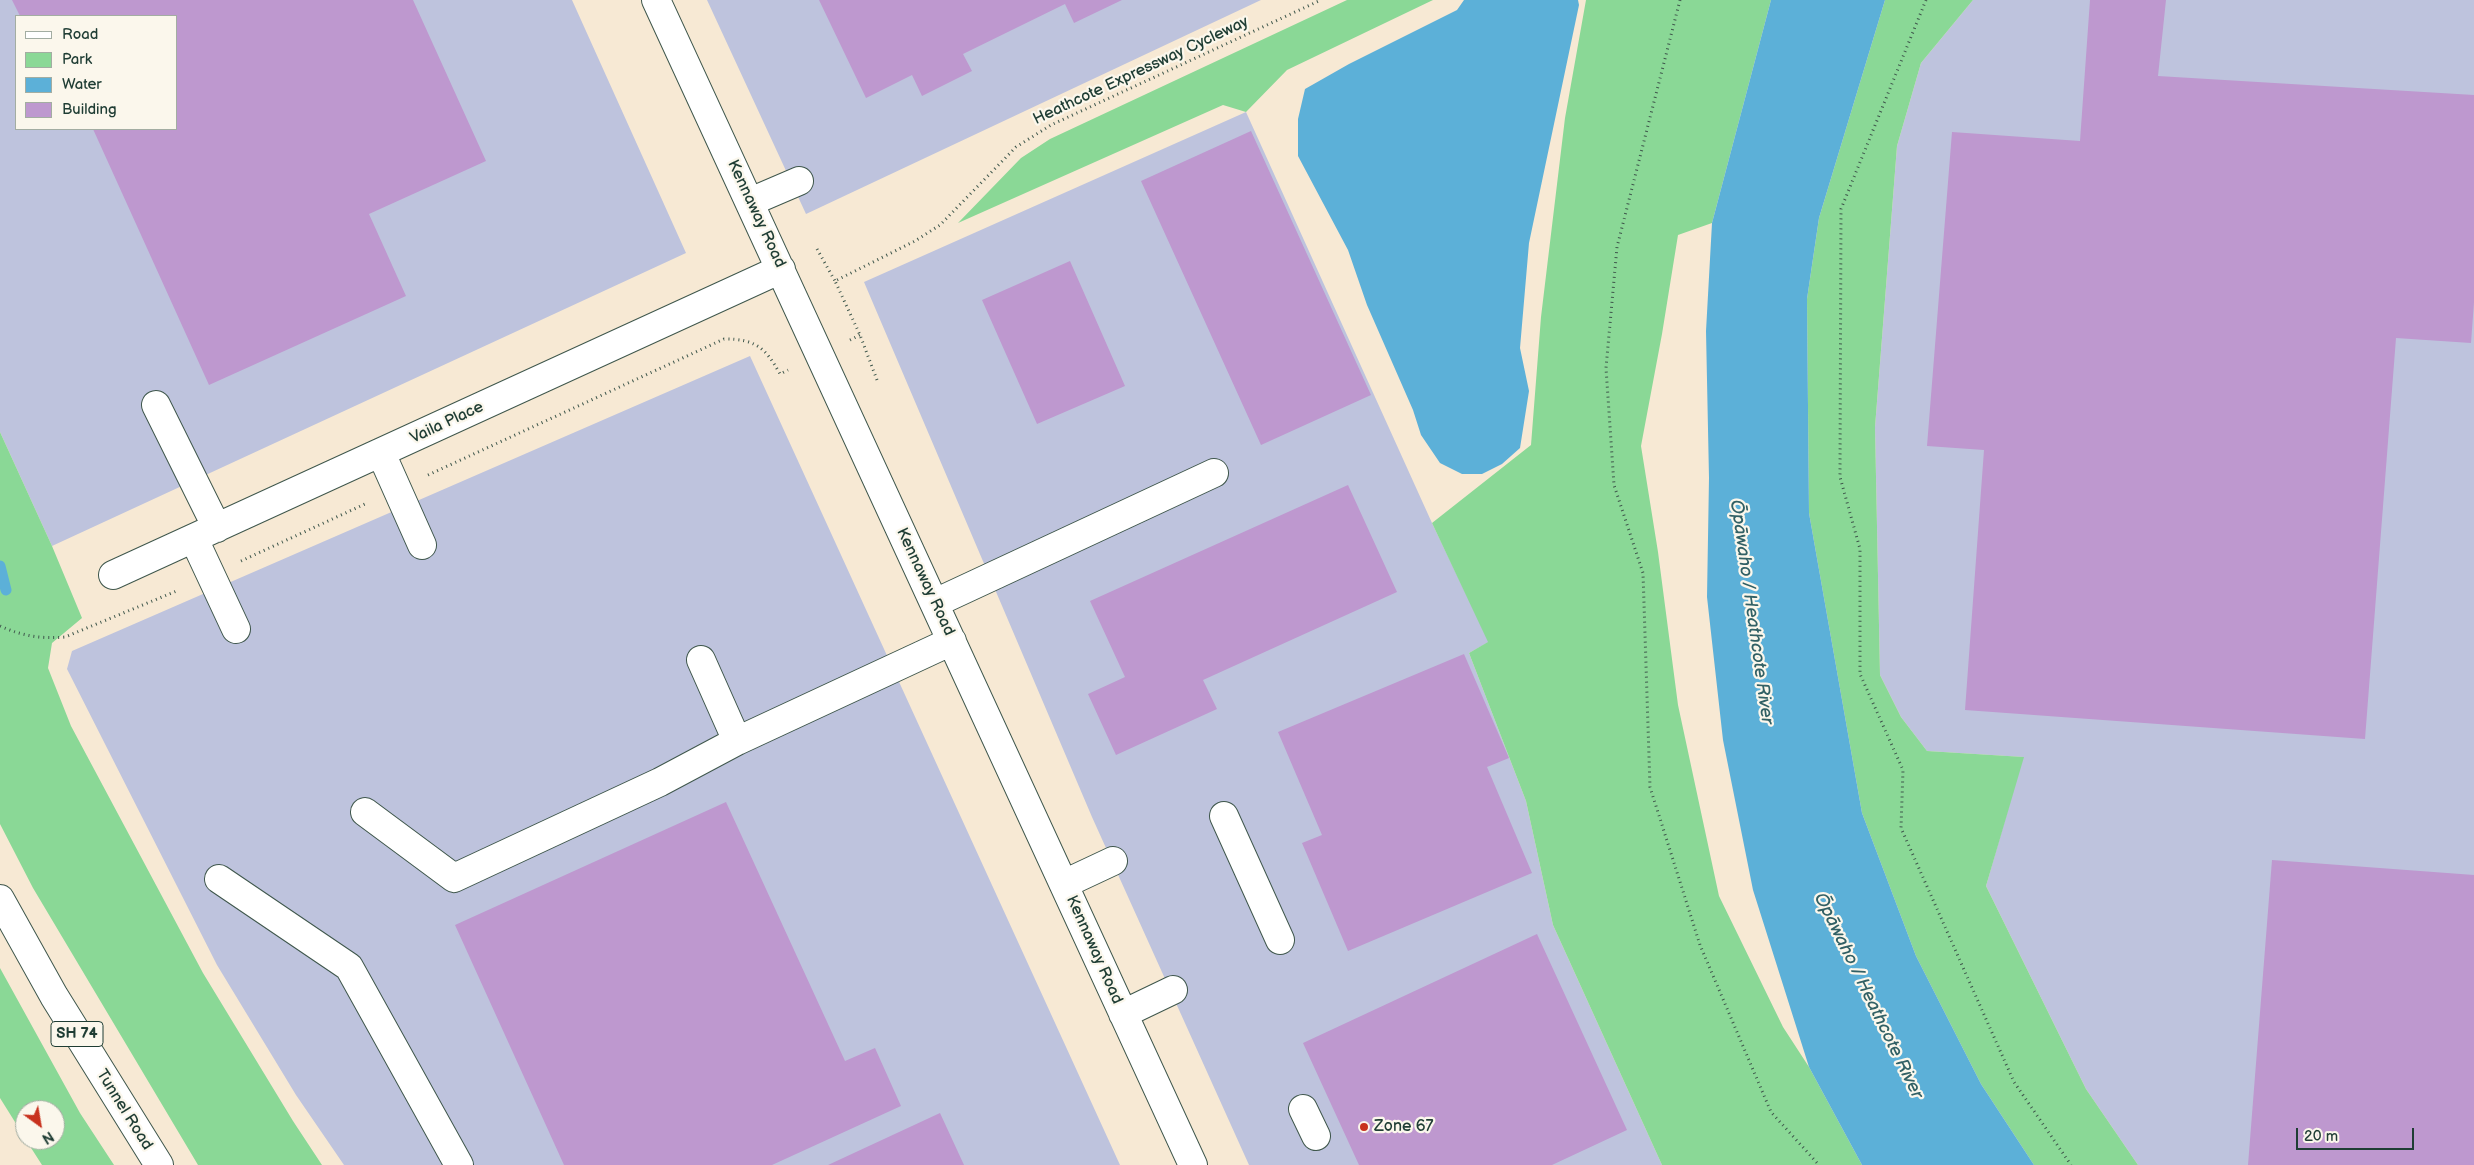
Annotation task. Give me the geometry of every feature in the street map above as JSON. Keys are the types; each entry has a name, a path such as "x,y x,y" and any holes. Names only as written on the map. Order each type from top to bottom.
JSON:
{"main road":[{"name":"Kennaway Road","path":"656,0 1193,1165"},
{"path":"750,202 799,181"},
{"name":"Vaila Place","path":"113,575 781,270"},
{"path":"156,405 206,534 236,629"},
{"path":"381,453 422,545"},
{"path":"935,602 1214,473"},
{"path":"365,812 454,878 660,782 737,741 952,641"},
{"path":"701,660 737,741"},
{"path":"1224,816 1280,940"},
{"path":"1064,884 1113,862"},
{"path":"219,879 349,967 459,1165"},
{"name":"Tunnel Road","path":"0,900 59,1004 159,1165"},
{"path":"1123,1014 1173,990"},
{"path":"1303,1108 1316,1136"}],"path":[{"name":"Heathcote Expressway Cycleway","path":"835,281 915,241 940,225 1016,147 1051,125 1321,0"},
{"path":"1680,0 1616,247 1606,368 1614,485 1643,573 1650,787 1700,945 1770,1112 1819,1165"},
{"path":"1926,0 1841,209 1840,477 1860,549 1860,674 1903,770 1901,828 2014,1082 2070,1165"},
{"path":"817,249 835,281 860,335 877,380"}],"shaded area":[{"path":"0,0 572,0 686,253 52,546 0,432"},
{"path":"707,0 1261,0 806,214"},
{"path":"1973,0 2474,0 2474,1165 2138,1165 2086,1089 1986,886 2023,757 1927,751 1901,717 1880,675 1875,427 1897,146 1921,63"},
{"path":"1246,112 1432,523 1489,642 1469,653 1526,801 1553,925 1662,1165 1249,1165 1092,817 864,282"},
{"path":"750,356 1120,1165 344,1165 296,1095 217,965 67,669 72,651"}],"green space":[{"path":"1347,0 1433,0 1287,70 1246,112 1223,105 958,223 1021,158 1050,139"},
{"path":"1586,0 1771,0 1712,223 1678,235 1641,446 1658,552 1678,705 1719,896 1783,1027 1809,1067 1862,1165 1662,1165 1553,925 1526,801 1469,653 1488,642 1432,523 1531,445 1541,317 1565,118"},
{"path":"1885,0 1973,0 1921,63 1897,146 1875,427 1880,675 1901,717 1927,751 2024,757 1986,886 2086,1089 2138,1165 2034,1165 1981,1084 1916,956 1862,813 1809,513 1807,299 1819,218"},
{"path":"0,432 52,546 82,618 52,643 48,668 71,726 203,973 322,1165 198,1165 33,888 0,824"},
{"path":"0,968 80,1113 114,1165 42,1165 32,1150 65,1150 65,1100 15,1100 15,1122 0,1098"}],"water":[{"path":"1464,0 1578,0 1579,5 1529,243 1520,348 1529,391 1520,448 1502,464 1482,474 1462,474 1440,463 1421,435 1413,410 1367,305 1348,250 1298,156 1298,119 1305,89 1349,64 1457,10"},
{"name":"Ōpāwaho / Heathcote River","path":"1771,0 1885,0 1819,218 1807,299 1809,513 1862,813 1916,956 1981,1084 2034,1165 1862,1165 1809,1067 1753,890 1723,740 1707,597 1709,478 1706,331 1712,223"}],"building":[{"path":"12,0 413,0 486,161 369,214 406,296 209,385 93,130 178,130 178,15 20,15"},
{"path":"819,0 1122,0 1074,23 1065,4 963,54 972,71 922,96 912,75 866,98"},
{"path":"2090,0 2166,0 2158,76 2474,95 2474,302 2471,343 2396,338 2365,739 1965,710 1984,450 1927,446 1952,132 2080,141"},
{"path":"1251,131 1371,395 1261,445 1141,181"},
{"path":"1070,261 1125,386 1037,424 982,300"},
{"path":"1348,485 1397,592 1203,680 1217,709 1116,755 1088,694 1125,677 1090,601"},
{"path":"1464,654 1509,758 1487,767 1532,873 1348,951 1302,843 1322,835 1278,732"},
{"path":"726,802 845,1061 875,1048 901,1106 772,1165 564,1165 455,925"},
{"path":"2272,860 2474,875 2474,1165 2248,1165"},
{"path":"1537,934 1627,1130 1552,1165 1359,1165 1303,1043"},
{"path":"940,1113 964,1165 828,1165"}],"waterway":[{"path":"0,566 6,590"}],"place":[{"name":"Zone 67","path":"1364,1127"}]}
